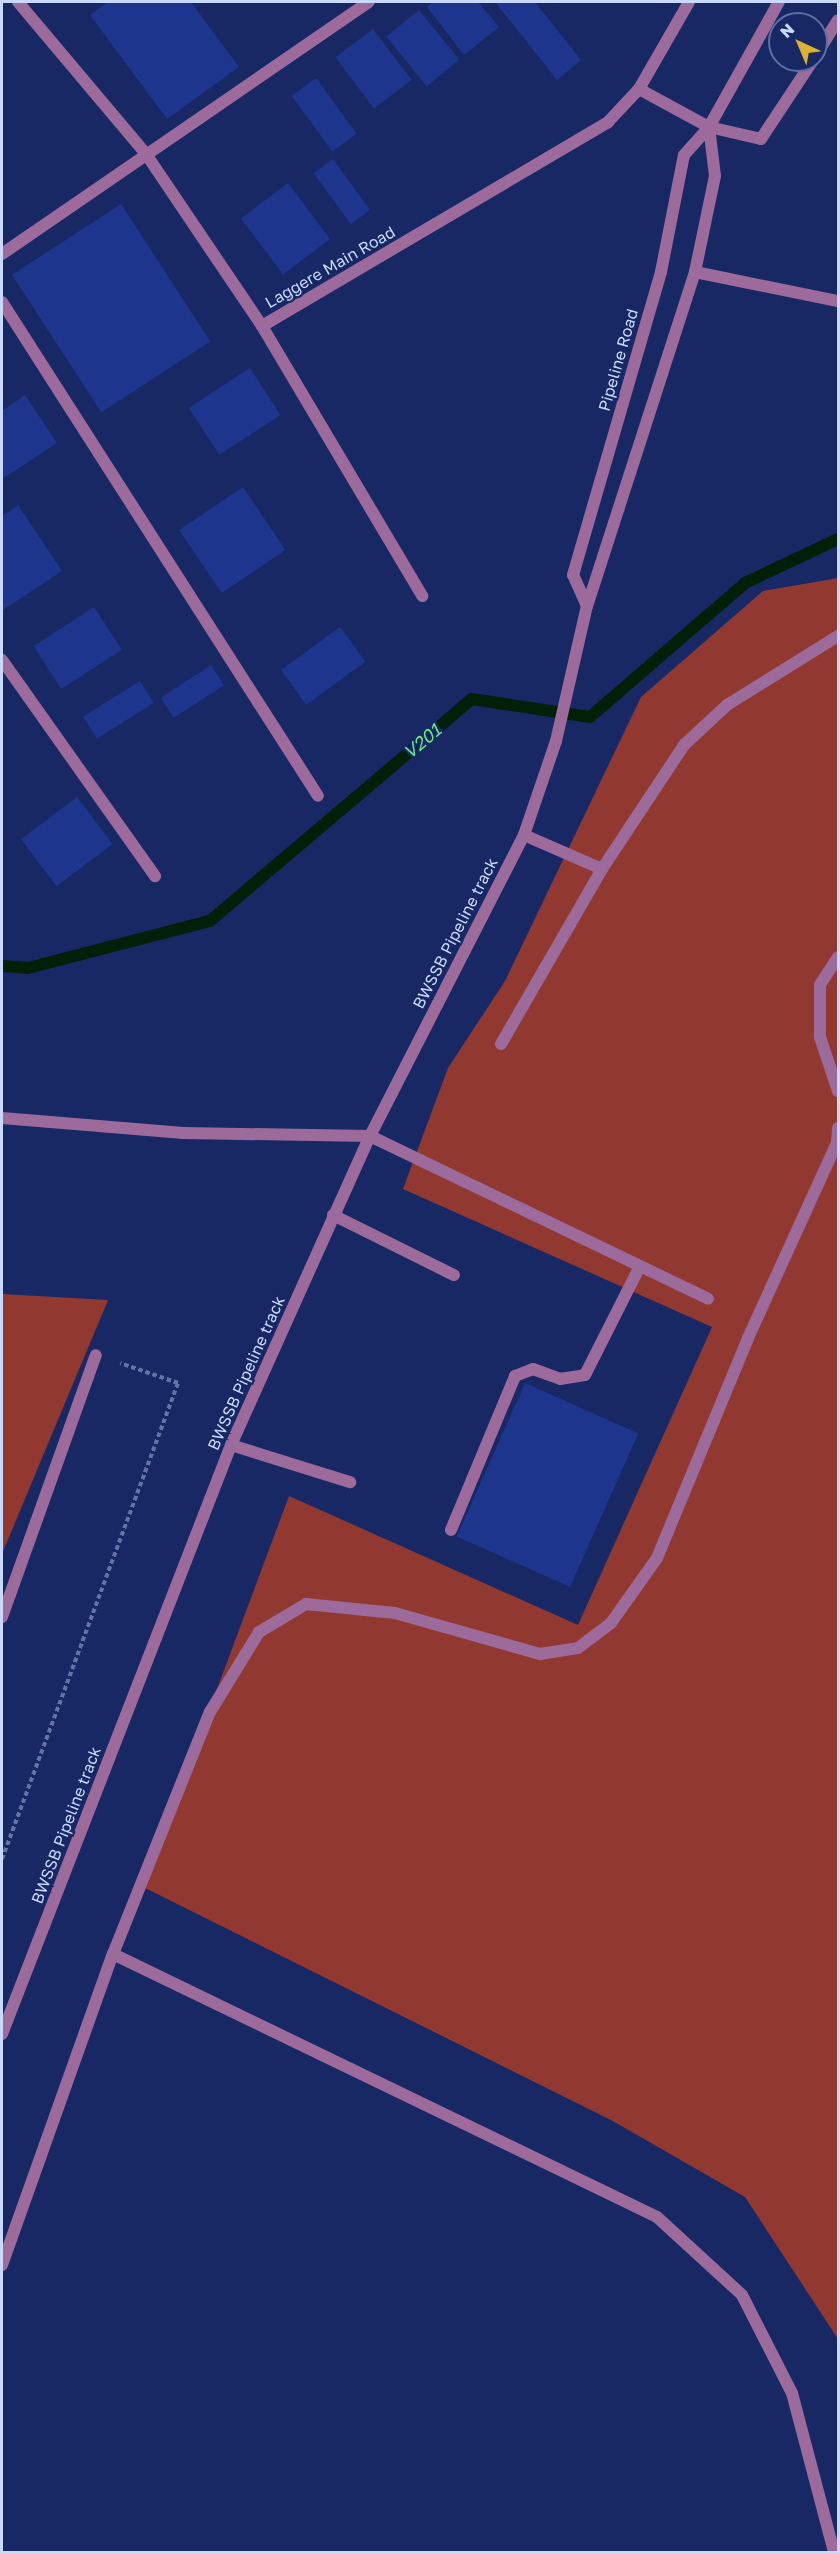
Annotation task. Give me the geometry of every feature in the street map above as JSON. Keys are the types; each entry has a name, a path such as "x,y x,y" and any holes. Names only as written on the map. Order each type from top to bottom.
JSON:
{"street":[{"name":"Laggere Main Road","path":"18,2 146,154 262,326 588,136 639,89 689,2"},
{"path":"2,254 369,2"},
{"name":"Pipeline Road","path":"587,606 573,575 661,272 684,155 709,127 779,2"},
{"path":"828,36 838,20"},
{"path":"639,89 709,127 761,139 805,72"},
{"path":"587,606 695,272 715,176 709,127"},
{"path":"695,272 838,301"},
{"path":"2,302 318,796"},
{"path":"262,326 422,596"},
{"name":"BWSSB Pipeline track","path":"2,2034 231,1445 370,1136 524,835 556,741 587,606"},
{"path":"501,1044 602,869 684,745 727,705 838,636"},
{"path":"2,660 155,876"},
{"path":"524,835 602,869"},
{"path":"838,957 820,985 820,1037 838,1091"},
{"path":"2,1119 183,1133 370,1136 708,1299"},
{"path":"2,2265 112,1954 210,1712 259,1632 306,1604 395,1613 540,1654 578,1648 611,1623 657,1558 748,1338 837,1143 838,1128"},
{"path":"333,1215 454,1275"},
{"path":"451,1530 515,1376 533,1369 560,1379 585,1375 640,1266"},
{"path":"2,1617 96,1355"},
{"path":"231,1445 350,1482"},
{"path":"112,1954 657,2217 742,2295 792,2393 834,2553"}],"path":[{"path":"2,1859 178,1383 96,1355"}],"shaded area":[{"path":"838,578 838,2339 745,2197 611,2120 143,1887 289,1496 578,1625 712,1327 403,1189 448,1068 505,981 641,697 763,591"},
{"path":"2,1294 108,1300 2,1554"}],"building":[{"path":"108,2 191,2 239,67 167,119 90,15"},
{"path":"433,2 478,2 499,27 464,55 427,7"},
{"path":"495,2 535,2 581,60 557,80"},
{"path":"419,10 459,60 427,86 386,36"},
{"path":"373,29 412,80 374,108 335,57"},
{"path":"316,78 357,134 332,151 292,96"},
{"path":"333,159 370,210 351,224 314,173"},
{"path":"288,183 330,239 283,274 241,219"},
{"path":"121,204 210,342 101,412 12,275"},
{"path":"250,368 280,415 219,455 189,408"},
{"path":"25,395 57,443 2,479 2,411"},
{"path":"243,487 285,550 222,593 179,530"},
{"path":"18,505 62,571 3,610 2,516"},
{"path":"94,607 122,650 61,689 34,646"},
{"path":"340,627 365,662 306,705 281,670"},
{"path":"211,665 224,685 174,718 161,698"},
{"path":"140,681 154,703 97,739 83,717"},
{"path":"77,797 113,844 57,886 21,839"},
{"path":"525,1383 638,1433 570,1587 457,1536"}],"waterway":[{"name":"V201","path":"2,966 28,968 210,921 472,699 590,717 745,583 838,539"}]}
